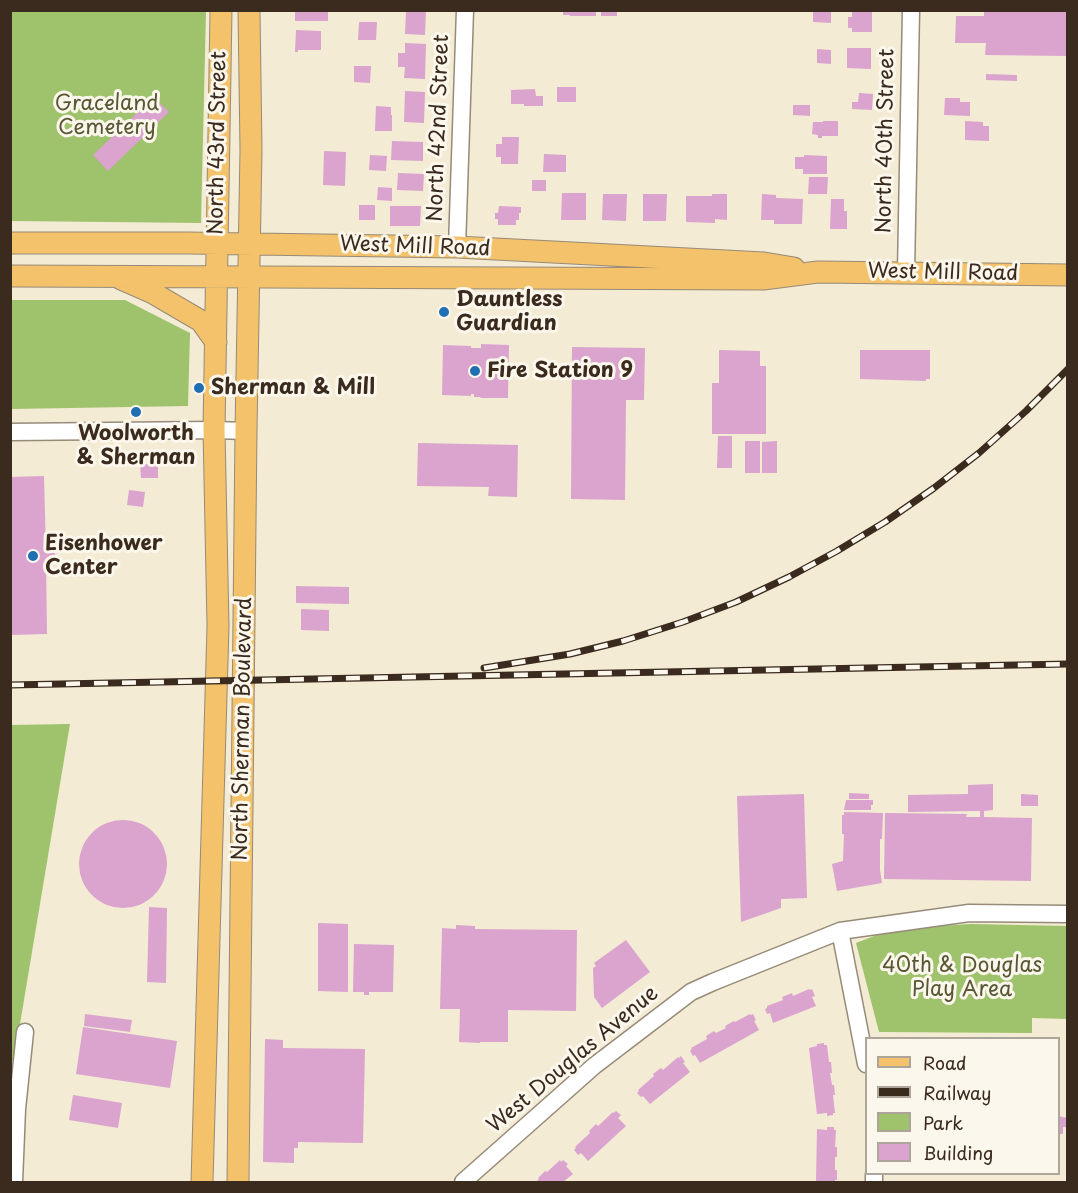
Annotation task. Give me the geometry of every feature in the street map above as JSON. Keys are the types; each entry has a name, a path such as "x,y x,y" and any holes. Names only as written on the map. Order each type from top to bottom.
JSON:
{"main road":[{"name":"North 43rd Street","path":"216,276 221,10"},
{"name":"North 43rd Street","path":"249,10 251,150 249,276"},
{"name":"West Mill Road","path":"10,243 250,243 457,247 764,263 818,272"},
{"name":"West Mill Road","path":"10,276 763,279 818,272 1068,275"},
{"path":"113,275 153,293 201,321 216,342"},
{"name":"North Sherman Boulevard","path":"202,1182 218,626 214,430 216,276"},
{"name":"North Sherman Boulevard","path":"238,1182 249,276"}],"street":[{"name":"North 42nd Street","path":"457,247 465,10"},
{"name":"North 40th Street","path":"906,272 911,10"},
{"path":"10,432 246,431"},
{"name":"West Douglas Avenue","path":"463,1182 594,1066 691,992 713,982 840,931 969,913 1068,914"},
{"path":"840,931 865,1054"},
{"path":"14,1182 17,1109 24,1032"}],"green space":[{"name":"Graceland Cemetery","path":"11,11 206,11 201,223 11,221"},
{"path":"10,300 125,300 190,333 188,406 11,409"},
{"path":"70,724 14,1060 11,1061 10,725"},
{"name":"40th & Douglas Play Area","path":"971,924 1067,926 1067,1019 1032,1018 1032,1033 879,1032 856,943 882,933 921,927"}],"building":[{"path":"295,10 328,10 328,21 295,21"},
{"path":"406,10 426,10 425,35 405,34"},
{"path":"563,10 596,10 596,16 563,15"},
{"path":"601,10 617,10 617,16 601,16"},
{"path":"813,10 831,10 831,23 813,22"},
{"path":"852,10 872,10 872,32 852,32 852,28 848,28 848,17 852,17"},
{"path":"984,10 1068,10 1068,56 985,55 986,43 955,43 956,16 984,16"},
{"path":"359,22 377,22 376,40 358,40"},
{"path":"296,30 321,31 321,50 295,52"},
{"path":"405,43 426,44 425,79 404,78 405,67 398,67 398,53 405,53"},
{"path":"847,48 871,48 871,69 847,68"},
{"path":"817,49 831,50 831,64 817,63"},
{"path":"354,66 371,66 370,83 354,82"},
{"path":"986,74 1017,75 1017,81 986,80"},
{"path":"557,87 576,87 576,102 557,102"},
{"path":"535,89 536,96 543,96 543,106 511,104 511,90"},
{"path":"405,91 425,92 424,123 404,122"},
{"path":"859,93 873,94 872,110 852,109 852,102 858,102"},
{"path":"154,97 169,112 108,171 93,155"},
{"path":"945,98 960,98 960,102 970,102 970,116 944,115"},
{"path":"793,105 810,105 810,116 793,115"},
{"path":"376,106 391,107 392,131 375,131"},
{"path":"838,121 838,136 818,138 818,135 812,134 813,122"},
{"path":"965,121 983,122 983,126 989,126 989,141 965,140"},
{"path":"502,137 519,137 518,164 501,164 501,157 496,157 496,144 502,144"},
{"path":"392,141 423,142 423,161 391,160"},
{"path":"324,151 346,152 345,186 323,185"},
{"path":"544,154 566,155 566,172 543,172"},
{"path":"370,155 387,156 386,171 369,170"},
{"path":"804,155 827,156 827,174 803,174 803,169 795,169 795,157 804,157"},
{"path":"398,173 424,174 423,191 397,190"},
{"path":"809,177 828,177 827,194 808,194"},
{"path":"532,180 546,180 546,191 532,191"},
{"path":"378,187 392,188 392,201 377,200"},
{"path":"562,193 586,193 586,220 561,220"},
{"path":"603,194 627,194 626,221 602,220"},
{"path":"643,194 667,194 666,221 643,221"},
{"path":"712,194 727,194 727,220 715,219 715,223 686,222 686,196 712,196"},
{"path":"762,194 776,195 776,198 803,199 802,224 774,224 774,220 761,220"},
{"path":"831,199 844,199 847,229 830,229"},
{"path":"359,205 375,205 375,220 359,220"},
{"path":"390,206 421,206 420,226 390,226"},
{"path":"499,206 521,207 516,225 498,225 495,213 498,213"},
{"name":"Fire Station 9","path":"481,344 509,345 508,398 480,398 474,397 474,394 471,396 442,395 443,345 481,348"},
{"path":"572,347 645,348 644,400 626,400 625,500 571,499"},
{"path":"719,350 760,351 760,366 766,366 766,434 712,434 712,383 719,383"},
{"path":"860,350 930,350 930,379 926,381 860,379"},
{"path":"718,436 732,436 732,468 717,468"},
{"path":"745,441 760,441 760,473 745,473"},
{"path":"777,441 777,473 762,473 762,442"},
{"path":"418,443 518,445 517,497 488,496 489,487 417,486"},
{"path":"140,464 158,464 158,478 141,478"},
{"name":"Eisenhower Center","path":"44,476 46,552 55,551 55,560 46,560 47,634 10,635 10,477"},
{"path":"129,490 145,492 143,507 127,505"},
{"path":"296,586 349,587 349,604 296,603"},
{"path":"301,609 329,610 329,631 301,630"},
{"path":"993,784 993,810 984,811 984,817 1032,818 1031,881 884,879 885,813 967,814 966,817 980,817 980,811 908,812 908,795 968,794 968,785"},
{"path":"849,793 869,794 869,799 849,799"},
{"path":"804,794 807,898 781,899 781,908 741,922 737,796"},
{"path":"1021,794 1038,795 1038,806 1021,806"},
{"path":"846,800 873,800 873,805 871,805 871,810 844,810"},
{"path":"844,812 883,813 882,839 880,839 882,883 837,891 832,864 843,861 842,815"},
{"path":"123,820 140,823 154,833 164,847 167,864 164,881 154,895 140,905 123,908 106,905 92,895 82,881 79,864 82,847 92,833 106,823"},
{"path":"149,907 167,908 166,983 147,982"},
{"path":"318,923 348,924 348,992 318,991"},
{"path":"456,925 475,926 475,929 577,930 576,1011 508,1010 508,1042 459,1042 460,1009 440,1009 442,928 456,929"},
{"path":"626,940 650,972 602,1008 594,997 593,968 596,966 594,963"},
{"path":"354,944 394,945 393,992 369,992 369,995 364,995 364,992 353,992"},
{"path":"812,989 815,996 812,997 816,1006 773,1023 770,1013 767,1014 765,1009 767,1006 783,1000 782,997 792,993 793,996"},
{"path":"85,1014 132,1020 130,1032 84,1026"},
{"path":"753,1014 759,1030 700,1063 695,1055 693,1056 691,1048 707,1039 706,1036"},
{"path":"83,1027 177,1041 170,1088 76,1074"},
{"path":"265,1039 283,1040 283,1048 365,1049 363,1143 298,1142 298,1148 294,1148 294,1163 263,1162"},
{"path":"824,1043 827,1045 829,1062 831,1062 832,1073 830,1073 835,1095 833,1095 835,1113 827,1116 827,1113 817,1114 809,1048"},
{"path":"681,1056 690,1072 650,1104 637,1093 654,1076 653,1074 661,1068 663,1070"},
{"path":"73,1095 122,1103 118,1128 69,1120"},
{"path":"616,1111 621,1115 618,1118 626,1126 588,1161 581,1153 578,1155 574,1150 575,1147 596,1124 598,1126"},
{"path":"1060,1116 1068,1118 1068,1127 1063,1127 1063,1134 1060,1134"},
{"path":"827,1127 834,1127 836,1130 837,1180 835,1182 816,1182 817,1129 827,1130"},
{"path":"560,1160 568,1164 566,1166 573,1174 563,1182 536,1182 545,1171 547,1172"}],"railway":[{"path":"484,668 570,654 623,641 736,602 789,577 885,522 934,488 979,453 1068,369"},
{"path":"10,685 1068,664"}],"place":[{"name":"Dauntless Guardian","path":"444,312"},
{"name":"Fire Station 9","path":"475,371"},
{"name":"Sherman & Mill","path":"199,388"},
{"name":"Woolworth & Sherman","path":"136,412"},
{"name":"Eisenhower Center","path":"33,556"}]}
